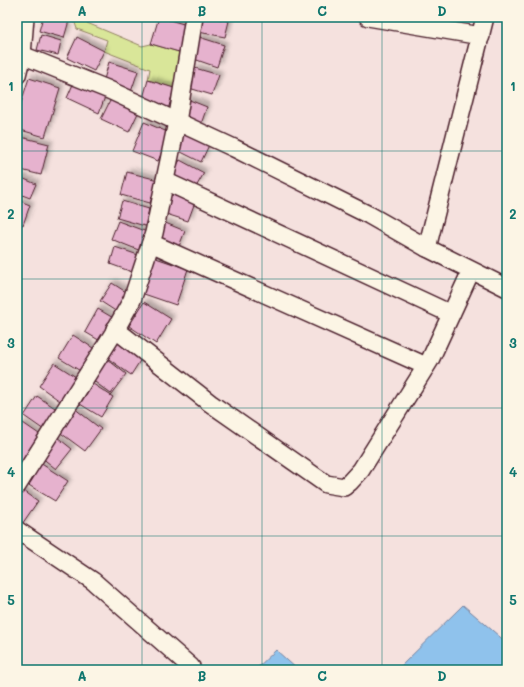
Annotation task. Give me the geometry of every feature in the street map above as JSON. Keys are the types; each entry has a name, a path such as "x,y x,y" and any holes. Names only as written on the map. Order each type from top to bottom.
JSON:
{"street":[{"path":"17,75 22,55 25,17"},
{"path":"17,486 115,330 132,300 154,233 177,122 194,17"},
{"path":"368,17 480,36"},
{"path":"427,248 485,17"},
{"path":"22,55 107,89 177,122 369,215 427,248 507,288"},
{"path":"165,181 451,314"},
{"path":"151,243 426,366"},
{"path":"115,330 210,404 326,484 344,487 361,470 426,366 471,271"},
{"path":"17,530 93,581 191,667"}],"green space":[{"path":"73,17 79,17 80,20 142,46 151,44 179,52 174,88 148,80 150,69 104,51 107,40 77,29"}],"water":[{"path":"463,605 507,643 507,670 397,670"},
{"path":"276,650 298,670 255,670"}],"building":[{"path":"43,17 70,17 64,38 39,31"},
{"path":"159,17 187,25 179,52 151,44"},
{"path":"201,17 212,17 229,21 225,37 198,32"},
{"path":"41,35 61,41 58,55 37,50"},
{"path":"77,37 104,51 94,71 67,58"},
{"path":"199,37 224,45 217,67 191,58"},
{"path":"109,62 138,71 131,92 103,83"},
{"path":"195,68 219,75 212,95 189,88"},
{"path":"29,78 60,88 45,137 17,129 17,115"},
{"path":"148,80 174,88 168,110 142,102"},
{"path":"74,82 106,94 99,113 67,98"},
{"path":"111,99 138,113 129,132 101,119"},
{"path":"187,99 207,107 200,127 179,120"},
{"path":"144,122 170,133 158,161 132,151"},
{"path":"183,132 209,145 201,162 175,149"},
{"path":"17,136 49,144 41,175 17,169"},
{"path":"180,160 204,173 196,187 172,174"},
{"path":"127,172 158,180 150,203 121,195"},
{"path":"17,176 36,184 30,198 17,193"},
{"path":"169,194 195,202 188,221 163,213"},
{"path":"17,200 30,205 23,225 17,222"},
{"path":"122,201 149,209 145,226 117,218"},
{"path":"118,221 147,232 141,251 111,239"},
{"path":"163,222 185,231 178,249 156,240"},
{"path":"115,247 141,256 135,273 110,264"},
{"path":"153,257 188,269 176,305 141,293"},
{"path":"112,283 129,294 117,312 100,301"},
{"path":"144,302 171,319 156,344 129,326"},
{"path":"98,309 115,319 102,342 85,332"},
{"path":"73,335 96,350 82,372 59,358"},
{"path":"118,339 143,356 131,375 106,357"},
{"path":"107,359 126,374 111,394 91,379"},
{"path":"54,363 76,377 60,401 39,386"},
{"path":"93,384 113,397 101,417 80,404"},
{"path":"37,396 58,410 44,430 24,416"},
{"path":"74,408 101,429 85,451 58,431"},
{"path":"23,423 39,434 18,467 17,431"},
{"path":"57,437 72,449 56,469 41,457"},
{"path":"40,463 68,481 55,501 27,484"},
{"path":"21,489 38,501 20,527 17,525 17,494"}]}
